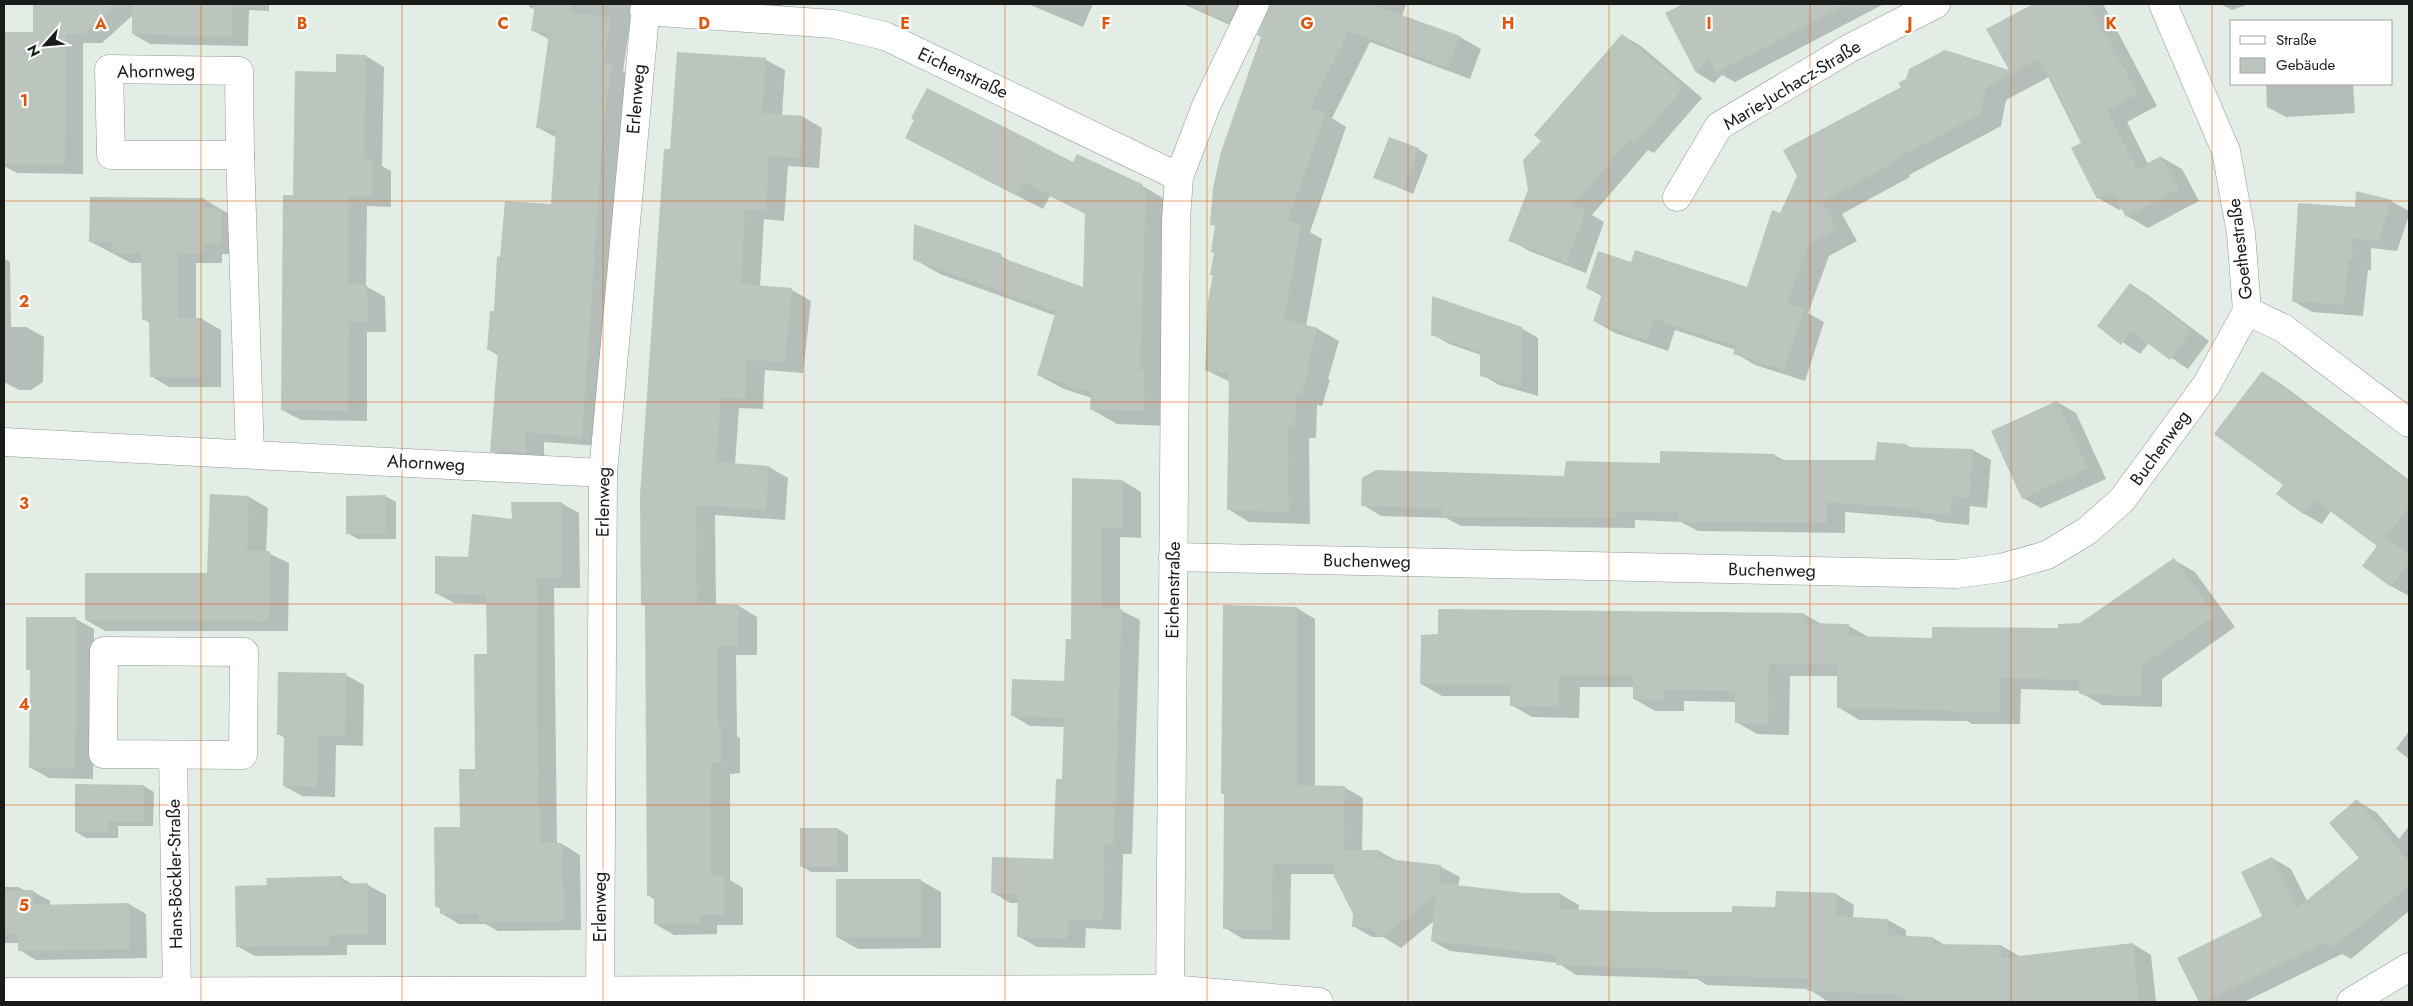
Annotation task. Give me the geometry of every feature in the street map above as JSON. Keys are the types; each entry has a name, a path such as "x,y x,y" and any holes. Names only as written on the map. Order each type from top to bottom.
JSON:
{"street":[{"name":"Eichenstraße","path":"1169,996 1176,220 1179,177 1206,106 1255,4"},
{"name":"Marie-Juchacz-Straße","path":"1677,197 1719,126 1850,48 1936,4"},
{"name":"Goethestraße","path":"2163,4 2226,151 2241,233 2247,311 2283,328 2409,423"},
{"name":"Eichenstraße","path":"645,8 834,24 885,36 1179,177"},
{"name":"Erlenweg","path":"600,997 603,473 645,8"},
{"name":"Ahornweg","path":"240,155 111,155 109,69 239,70 250,454"},
{"name":"Buchenweg","path":"1174,557 1956,574 2001,568 2047,555 2087,531 2122,500 2208,384 2247,311"},
{"name":"Ahornweg","path":"4,442 603,473"},
{"path":"104,651 244,652 243,755 173,756 103,754 104,651"},
{"name":"Hans-Böckler-Straße","path":"173,756 177,992"},
{"path":"2351,1002 2409,967"},
{"path":"4,992 600,997 1169,996 1319,1002"}],"building":[{"path":"33,4 116,4 84,34 66,34 65,165 4,164 4,32 33,32"},
{"path":"132,4 232,4 231,37 132,34"},
{"path":"535,4 571,4 570,12 611,18 604,63 612,64 603,130 582,437 526,432 526,453 490,452 498,351 487,350 490,311 494,311 497,256 500,257 505,201 551,204 556,130 536,128 549,34 531,31"},
{"path":"1186,4 1238,4 1229,23"},
{"path":"1270,4 1371,4 1460,36 1448,68 1349,31 1310,108 1326,113 1288,220 1301,225 1284,319 1318,328 1307,366 1310,367 1301,395 1296,394 1295,427 1288,427 1289,512 1227,510 1229,373 1205,371 1208,301 1213,275 1210,275 1214,253 1211,252 1215,226 1210,225 1213,188 1221,152 1261,37 1257,35"},
{"path":"1683,4 1847,4 1716,73 1708,58 1696,73 1665,13"},
{"path":"2033,4 2089,4 2138,94 2107,110 2137,169 2161,156 2179,189 2126,217 2112,192 2097,199 2071,148 2081,143 2039,59 1986,88 1980,114 1822,202 1837,229 1809,244 1787,303 1804,309 1784,370 1733,354 1736,346 1654,319 1647,340 1593,321 1602,294 1586,288 1598,251 1631,262 1635,250 1747,287 1772,210 1780,213 1797,176 1783,150 1901,87 1898,83 1906,79 1909,69 1945,50 2009,70 1986,29"},
{"path":"1622,34 1684,87 1635,144 1630,139 1573,205 1586,210 1567,263 1508,241 1528,190 1523,160 1541,141 1534,135"},
{"path":"677,52 766,58 762,113 803,116 800,158 769,156 766,211 745,209 741,284 792,288 785,362 747,360 745,399 721,397 716,462 769,466 766,510 696,505 697,603 739,605 738,645 718,645 718,725 721,725 721,763 711,763 711,875 724,876 725,915 699,915 699,924 654,924 654,896 647,896 645,605 641,605 640,495 664,149 670,149"},
{"path":"336,54 366,55 364,159 372,159 373,197 349,196 348,284 367,285 368,322 349,322 348,411 281,410 283,195 293,195 295,71 336,72"},
{"path":"927,88 1073,162 1077,154 1142,184 1146,193 1140,370 1145,370 1144,411 1090,410 1091,392 1037,375 1056,311 913,260 914,224 1002,254 1000,257 1083,287 1085,213 1024,182 1017,196 905,138 914,120 911,118"},
{"path":"1389,137 1419,148 1403,189 1373,178"},
{"path":"2356,191 2392,200 2378,241 2353,238 2352,259 2349,259 2344,305 2292,301 2298,203 2355,207"},
{"path":"90,197 204,198 204,208 222,209 222,244 204,244 204,253 178,253 178,318 203,318 203,377 150,377 149,320 142,320 141,253 112,253 112,242 89,242"},
{"path":"2130,283 2192,330 2170,360 2131,331 2121,345 2097,326"},
{"path":"1432,296 1522,327 1521,387 1480,376 1480,352 1431,335"},
{"path":"2262,371 2409,482 2409,506 2386,537 2409,555 2409,562 2391,587 2362,566 2377,546 2314,499 2303,514 2276,494 2283,485 2214,434"},
{"path":"2057,401 2088,468 2022,499 1991,431"},
{"path":"1877,442 1906,444 1906,447 1973,449 1969,498 1952,496 1950,515 1918,512 1919,509 1827,502 1827,523 1678,522 1678,513 1617,511 1617,518 1442,517 1442,508 1361,506 1362,478 1376,470 1564,476 1566,461 1660,463 1660,451 1775,454 1775,460 1875,460"},
{"path":"1072,478 1123,480 1123,528 1102,528 1102,608 1122,609 1114,844 1105,844 1103,920 1068,919 1067,939 1017,937 1018,894 991,893 992,857 1053,859 1056,779 1062,779 1064,718 1011,716 1012,679 1064,681 1066,639 1071,639"},
{"path":"210,494 249,496 247,551 270,551 269,621 85,620 85,573 207,573"},
{"path":"386,495 387,534 346,534 346,496"},
{"path":"511,502 562,502 562,578 537,578 537,721 540,843 562,843 564,921 479,922 478,914 440,914 440,907 435,907 434,827 460,827 459,769 475,769 474,654 487,654 486,595 435,594 435,556 468,557 472,514 512,519"},
{"path":"2174,558 2215,615 2141,667 2141,696 2079,694 2079,680 2000,678 2000,713 1837,708 1837,665 1769,664 1768,724 1735,723 1735,691 1663,690 1663,700 1633,699 1633,676 1559,676 1559,707 1510,706 1510,685 1420,684 1421,635 1438,634 1438,609 1804,613 1804,623 1849,624 1849,636 1932,638 1932,627 2058,628 2058,624 2080,623"},
{"path":"1223,605 1297,607 1297,785 1345,786 1344,850 1379,850 1379,858 1441,865 1439,883 1524,893 1560,893 1560,909 1732,912 1732,906 1775,907 1776,891 1836,893 1835,916 1888,919 1888,935 1933,937 1933,944 2002,945 2001,958 2133,943 2139,1002 1903,1002 1903,995 1807,991 1808,979 1687,975 1687,970 1556,965 1557,955 1431,941 1436,894 1381,938 1371,928 1352,927 1353,914 1334,876 1334,864 1273,864 1272,930 1223,929 1224,794 1221,794"},
{"path":"26,617 76,617 75,769 29,768 30,670 26,670"},
{"path":"278,672 346,673 345,736 318,735 317,787 283,786 284,735 277,735"},
{"path":"75,784 144,785 144,821 109,821 108,833 75,832"},
{"path":"2357,799 2409,862 2409,886 2331,949 2326,942 2204,1002 2199,1002 2177,958 2262,916 2241,872 2272,857 2297,908 2359,858 2329,823"},
{"path":"800,828 838,828 838,867 800,867"},
{"path":"342,876 342,884 368,883 368,935 329,935 329,945 236,947 235,886 267,885 266,878"},
{"path":"836,879 921,879 921,937 836,937"},
{"path":"33,890 33,905 129,903 130,949 18,951 18,934 4,934 4,891"}]}
